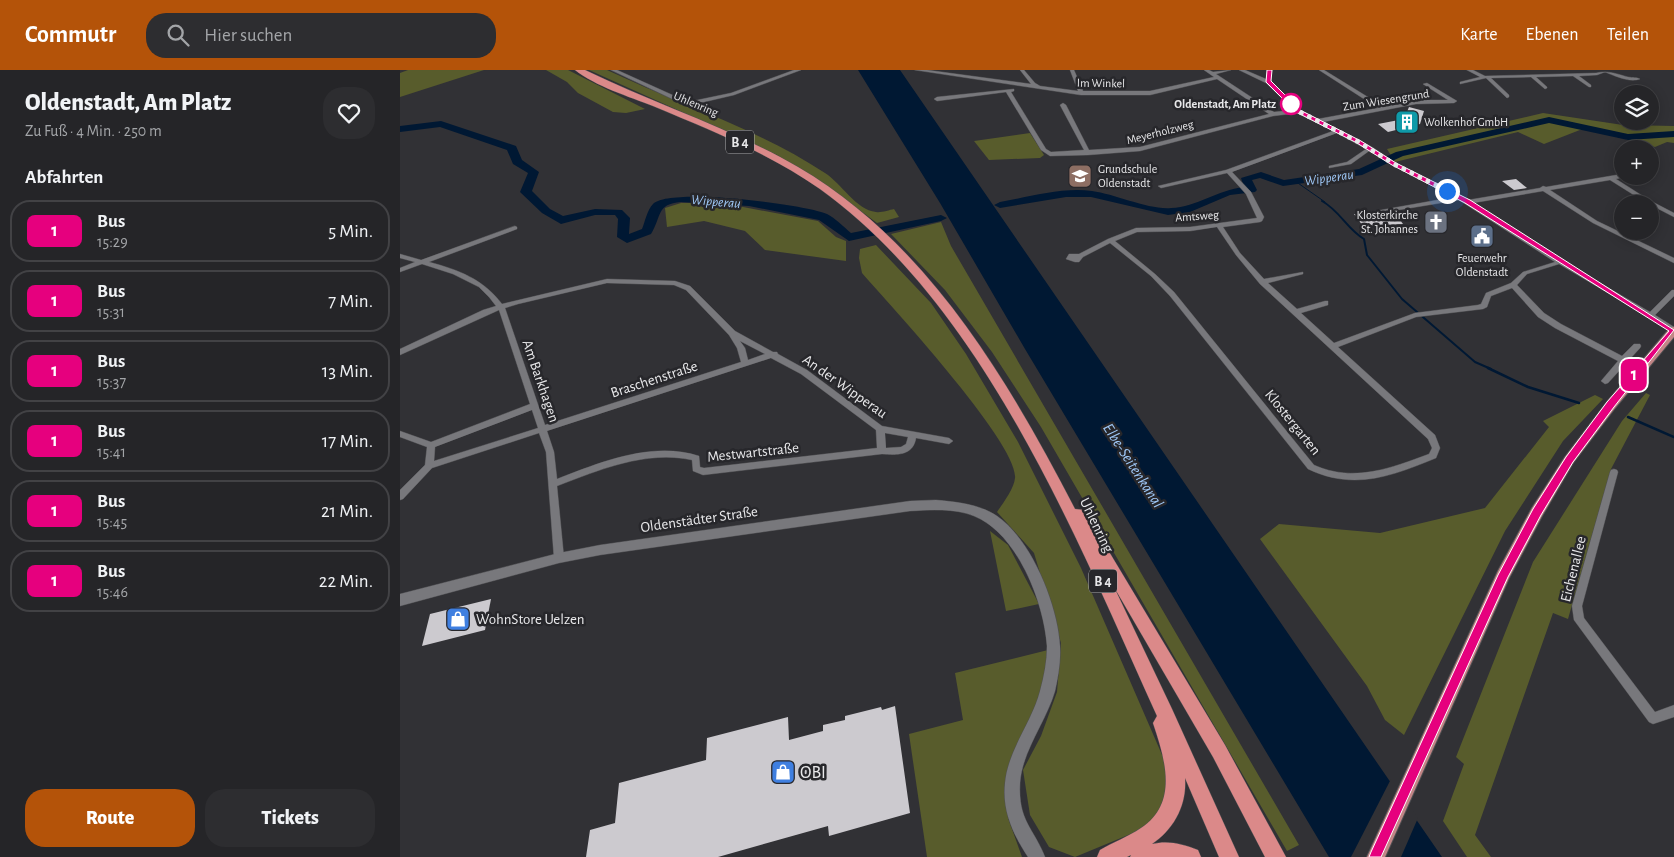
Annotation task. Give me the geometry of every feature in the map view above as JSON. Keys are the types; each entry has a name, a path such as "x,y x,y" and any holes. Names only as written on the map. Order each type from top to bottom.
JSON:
{"highway":[{"name":"Uhlenring","path":"578,70 610,86 753,148 791,168 823,187 870,226"},
{"name":"B 4","path":"870,226 884,238"},
{"name":"Uhlenring","path":"884,238 939,296 992,372 1051,472 1156,690 1229,857"},
{"path":"1051,472 1091,533 1243,794 1276,857"},
{"path":"1106,857 1150,834 1159,827 1166,818 1175,798 1176,768 1158,713 1156,690"},
{"path":"1140,857 1164,851 1191,857"}],"main road":[{"path":"1376,857 1503,575 1533,520 1569,460 1611,404 1674,330"}],"street":[{"path":"613,70 654,90 691,104 732,94 799,70"},
{"path":"917,70 1011,89"},
{"path":"957,70 958,77"},
{"path":"938,99 1011,89 1036,88 1038,86 1033,84 1022,70"},
{"path":"1072,70 1081,93"},
{"path":"1208,72 1229,70"},
{"path":"1244,70 1268,82 1298,111 1464,200 1560,262 1674,330"},
{"path":"1268,82 1270,70"},
{"path":"1320,70 1384,108"},
{"path":"1469,70 1486,77 1507,96"},
{"path":"1462,82 1486,77 1575,75 1605,71 1630,79 1638,79"},
{"path":"1208,72 1274,114"},
{"path":"1575,75 1589,86"},
{"path":"1532,76 1545,88"},
{"name":"Im Winkel","path":"1036,88 1081,93 1150,93 1217,78"},
{"name":"Zum Wiesengrund","path":"1318,121 1416,102 1454,101 1426,84"},
{"name":"Meyerholzweg","path":"1011,89 1044,150 1050,154 1140,149 1274,114 1298,111"},
{"path":"1063,104 1088,153"},
{"path":"1178,184 1228,171 1337,131"},
{"path":"1331,167 1348,163 1370,148"},
{"name":"Amtsweg","path":"1080,256 1110,240 1142,229 1179,230 1260,220 1262,217 1247,191 1228,171"},
{"path":"1370,214 1614,177"},
{"path":"1611,178 1647,201 1674,215"},
{"path":"1543,188 1595,222 1674,261"},
{"name":"Klostergarten","path":"1110,240 1153,275 1172,294 1311,467 1332,475 1374,476 1433,456 1436,448 1432,437 1262,282 1238,254 1219,226"},
{"path":"400,270 515,228"},
{"name":"Am Barkhagen","path":"400,256 450,270 472,280 492,295 501,307 550,452 559,558"},
{"path":"1333,346 1423,312 1480,307 1484,305 1488,295 1513,285 1525,273 1560,262"},
{"path":"1262,282 1301,273"},
{"name":"An der Wipperau","path":"501,307 607,281 675,283 688,288 732,333 741,348 746,364"},
{"path":"1513,285 1541,315 1623,360"},
{"path":"1650,316 1674,292"},
{"path":"1296,312 1325,303"},
{"path":"400,352 501,307"},
{"name":"An der Wipperau","path":"732,333 774,354 837,396 880,429 948,441"},
{"path":"1605,381 1637,346"},
{"name":"Braschenstraße","path":"429,466 774,354"},
{"path":"400,434 431,445 535,405"},
{"path":"880,429 882,451"},
{"name":"Mestwartstraße","path":"553,484 597,467 645,456 688,456 696,458 696,469 703,472 882,451 902,451 909,448 913,442 912,435"},
{"path":"400,496 429,466 431,445"},
{"name":"Eichenallee","path":"1614,472 1577,606 1579,620 1588,636 1653,718 1674,711"},
{"name":"Oldenstädter Straße","path":"400,600 559,558 610,548 927,504 964,508 986,516 1004,526 1018,543 1030,565 1050,618 1053,643 1052,667 1045,699 1019,754 1013,779 1012,807 1015,820 1023,839 1037,857"}],"green space":[{"path":"408,70 484,70 400,97 400,73"},
{"path":"546,70 568,70 645,109 626,113 613,112 578,93 567,82"},
{"path":"589,70 607,70 746,130 799,157 825,173 855,201 869,210 883,212 894,209 899,217 877,223 827,186 777,155"},
{"path":"1543,113 1614,124 1614,130 1659,130 1659,126 1674,126 1674,143 1667,142 1659,145 1659,140 1629,140 1585,128 1544,144 1518,132 1395,162 1387,149"},
{"path":"1030,133 1044,155 1040,158 989,160 974,141"},
{"path":"681,203 722,203 818,221 836,237 846,241 846,261 765,250 745,231 704,221 667,227 665,208"},
{"path":"941,222 951,246 1299,845 1287,851 1041,427 992,352 945,290 891,234"},
{"path":"876,245 931,303 966,354 1018,442 1081,568 1166,764 1168,798 1150,826 1075,857 1049,847 1030,815 1023,770 1041,736 1057,692 1061,643 1034,553 997,512 1013,487 1015,478 1011,461 997,436 950,374 862,273 859,258 860,249"},
{"path":"1646,393 1650,395 1611,469 1568,619 1553,613 1475,835 1491,857 1467,857 1443,821 1464,764 1456,757 1533,562 1622,421"},
{"path":"1595,395 1603,399 1563,441 1505,531 1404,735 1385,720 1367,686 1260,539 1279,524 1380,533 1485,508 1549,427 1543,421"},
{"path":"990,531 1008,545 1039,604 1006,611"},
{"path":"1048,650 1042,691 1007,784 1008,818 1022,857 927,857 909,734 963,720 955,673"}],"water":[{"name":"Elbe-Seitenkanal","path":"858,70 900,70 1442,857 1329,857 1025,349 940,203"}],"pier":[{"path":"1391,779 1418,818 1401,857 1351,857"}],"building":[{"name":"Wolkenhof GmbH","path":"1409,107 1424,111 1420,124 1388,132 1378,124 1404,119"},
{"path":"1516,179 1527,188 1514,190 1502,181"},
{"path":"1354,214 1363,214 1367,218 1397,216 1403,224 1363,226"},
{"name":"Feuerwehr Oldenstadt","path":"1481,230 1493,240 1483,242 1471,231"},
{"name":"WohnStore Uelzen","path":"491,599 485,630 422,646 430,614"},
{"name":"OBI","path":"895,706 910,813 829,836 828,826 718,857 586,857 590,830 615,823 619,783 706,760 707,738 788,717 789,740 823,731 823,725 845,720 845,716 881,707 882,710"}],"waterway":[{"name":"Wipperau","path":"1000,205 1066,194 1091,194 1168,212 1186,210 1228,192 1251,190 1246,178 1261,175 1283,183 1362,172 1400,154 1549,120 1628,137 1674,134"},
{"name":"Wipperau","path":"400,129 441,124 512,148 517,162 534,172 526,192 546,211 561,220 595,212 618,212 624,218 623,237 627,239 647,231 657,206 668,200 681,199 749,203 823,217 849,237 941,218"},
{"path":"1295,181 1325,202"},
{"path":"1322,201 1364,239 1367,255 1402,299 1475,362 1491,369"},
{"path":"1488,368 1528,387 1579,403"},
{"path":"1628,417 1674,437"}],"bus line":[{"name":"1","path":"1270,70 1268,82 1298,111 1359,142 1394,164 1488,214 1560,262 1674,330 1655,350 1611,404 1569,460 1537,512 1503,575 1376,857"}],"place":[{"name":"Oldenstadt, Am Platz","path":"1291,104"},
{"name":"Wolkenhof GmbH","path":"1407,122"},
{"name":"Grundschule Oldenstadt","path":"1080,176"},
{"name":"Klosterkirche St. Johannes","path":"1436,222"},
{"name":"Feuerwehr Oldenstadt","path":"1482,236"},
{"name":"WohnStore Uelzen","path":"458,619"},
{"name":"OBI","path":"783,772"}],"route":[{"path":"1291,104 1289,103 1298,111 1359,142 1394,164 1447,191"}]}
